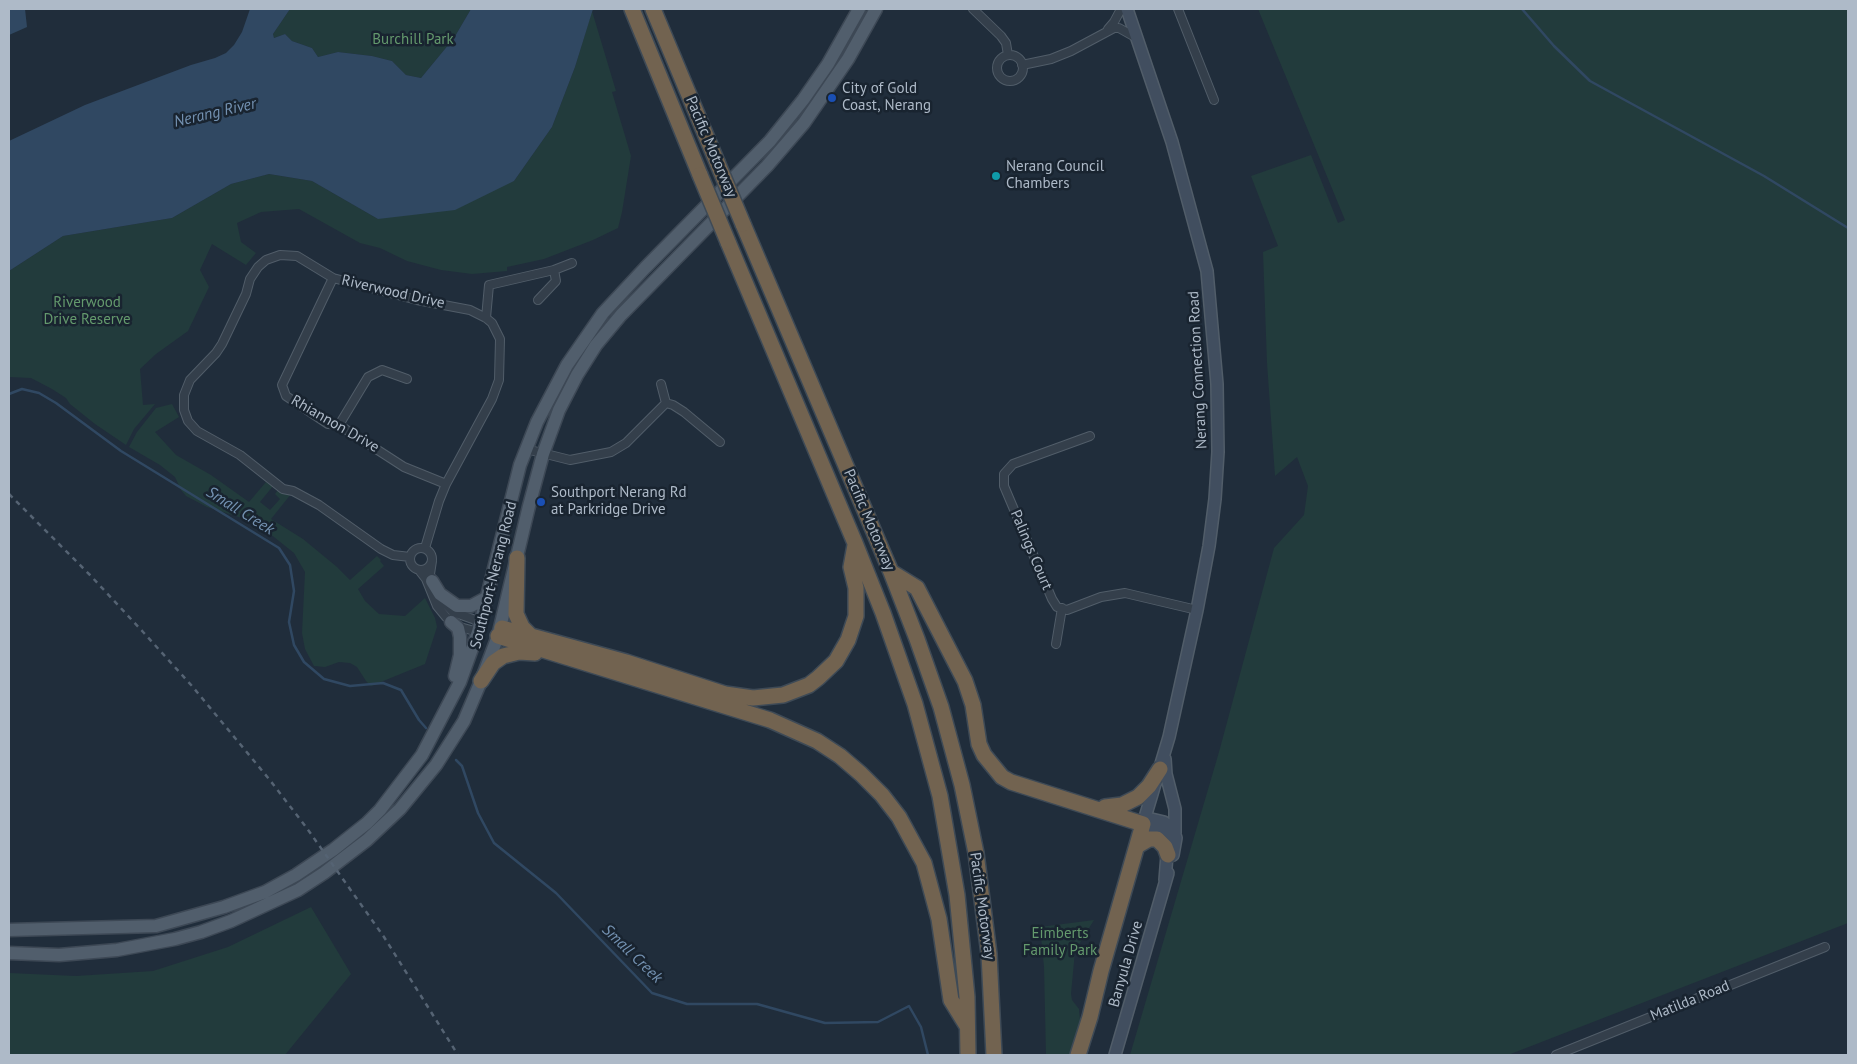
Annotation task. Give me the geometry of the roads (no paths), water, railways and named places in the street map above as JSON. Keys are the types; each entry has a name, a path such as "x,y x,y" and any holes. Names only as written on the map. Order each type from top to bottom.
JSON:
{"highway":[{"name":"Pacific Motorway","path":"632,9 855,543 903,667 940,796 958,895 963,945 968,1055"},
{"name":"Pacific Motorway","path":"653,9 891,572 932,681 962,785 976,853 992,981 994,1055"},
{"path":"499,631 530,635 626,662 725,694 753,698 783,695 809,685 818,678 836,661 848,640 856,610 856,588 851,567 855,543"},
{"path":"517,558 516,614 522,628 530,635"},
{"path":"891,572 916,588 965,680 973,705 979,744 984,755 1002,776 1011,782 1144,821"},
{"path":"499,631 556,655 770,720 817,741 840,756 882,795 899,817 924,863 939,919 951,1000 968,1027"},
{"path":"482,681 495,661 506,654 522,652 556,655"},
{"path":"1105,807 1122,805 1138,797 1149,786 1160,769"},
{"path":"1088,805 1105,807 1144,821"},
{"path":"1078,1055 1144,821"},
{"path":"1137,846 1143,841 1155,838 1160,840 1168,856"}],"main road":[{"name":"Southport-Nerang Road","path":"9,930 156,926 224,907 280,884 333,850 380,810 422,755 460,682 480,627 515,482 537,422 558,379 603,313 770,141 803,100 828,64 860,9"},
{"name":"Southport-Nerang Road","path":"9,953 59,955 116,950 175,939 231,921 298,890 338,864 400,809 441,758 464,721 482,681 499,631 543,454 558,410 596,345 621,315 791,139 834,80 876,9"},
{"name":"Nerang Connection Road","path":"1127,9 1172,142 1207,271 1217,384 1218,452 1209,546 1197,610 1165,750 1144,821"},
{"path":"432,581 440,594 458,606 471,606 486,598"},
{"path":"446,710 461,651 459,631 451,622"},
{"path":"480,627 499,631"},
{"name":"Banyula Drive","path":"1115,1055 1176,847 1175,809 1166,774 1165,750"},
{"path":"1144,821 1164,822 1173,828 1175,833"},
{"name":"Banyula Drive","path":"1144,821 1164,833 1168,842 1166,880"}],"street":[{"path":"973,9 1001,36 1006,43 1008,55"},
{"path":"1022,66 1071,52 1107,30 1121,9"},
{"path":"1178,9 1214,100"},
{"path":"1107,30 1118,28 1136,37"},
{"path":"1008,55 1015,56 1020,60 1022,66 1021,75 1014,80 1006,81 1000,77 997,71 998,64 1002,58 1008,55"},
{"name":"Riverwood Drive","path":"410,557 384,552 319,505 294,490 283,488 240,456 197,431 188,421 184,410 184,395 190,380 222,344 246,294 250,279 258,267 266,260 280,255 297,256 333,278 418,300 470,310 486,318"},
{"path":"425,548 446,484 492,399 499,380 500,339 492,324 486,318 488,285 554,270 572,262"},
{"path":"538,300 556,281 554,270"},
{"name":"Rhiannon Drive","path":"333,278 282,385 286,396 328,424 339,425 404,467 446,484"},
{"path":"339,425 368,377 382,370 407,379"},
{"path":"662,384 666,403"},
{"path":"526,449 570,460 611,452 626,443 666,403"},
{"path":"666,403 684,412 720,442"},
{"name":"Palings Court","path":"1062,608 1057,607 1052,599 1004,486 1004,474 1013,464 1090,436"},
{"path":"425,548 415,550 410,557 412,565 426,579 438,608 451,622 463,628 480,627"},
{"path":"425,548 431,554 430,574 439,597 450,610 480,627"},
{"path":"419,570 428,568 432,561"},
{"path":"1056,644 1062,608 1067,610 1101,597 1126,593 1197,610"},
{"name":"Matilda Road","path":"1556,1055 1825,947"}],"water":[{"path":"9,9 25,9 27,27 9,35"},
{"name":"Nerang River","path":"250,9 290,9 273,34 274,38 285,34 292,41 312,48 318,57 338,52 372,56 392,61 406,75 421,78 454,38 471,9 593,9 575,67 552,127 514,181 455,210 378,219 312,181 269,174 231,184 172,218 63,236 9,271 9,141 85,105 226,53 234,45 242,32"}],"waterway":[{"path":"1522,9 1554,46 1590,81 1764,176 1848,228"},
{"name":"Small Creek","path":"9,394 22,389 39,393 56,403 121,451 279,548 290,565 294,591 289,622 294,645 304,662 324,679 350,686 383,683 401,690 426,728"},
{"name":"Small Creek","path":"456,760 462,766 478,813 494,843 556,893 652,993 687,1004 757,1004 825,1023 878,1022 909,1006 921,1027 928,1055"}],"railway":[{"path":"9,494 90,575 144,633 192,686 269,779 306,827 384,937 458,1055"}],"place":[{"name":"City of Gold Coast, Nerang","path":"832,98"},
{"name":"Nerang Council Chambers","path":"996,176"},
{"name":"Southport Nerang Rd at Parkridge Drive","path":"541,502"}],"park label":[{"name":"Burchill Park","path":"413,40"},
{"name":"Riverwood Drive Reserve","path":"87,312"},
{"name":"Eimberts Family Park","path":"1060,942"}]}
